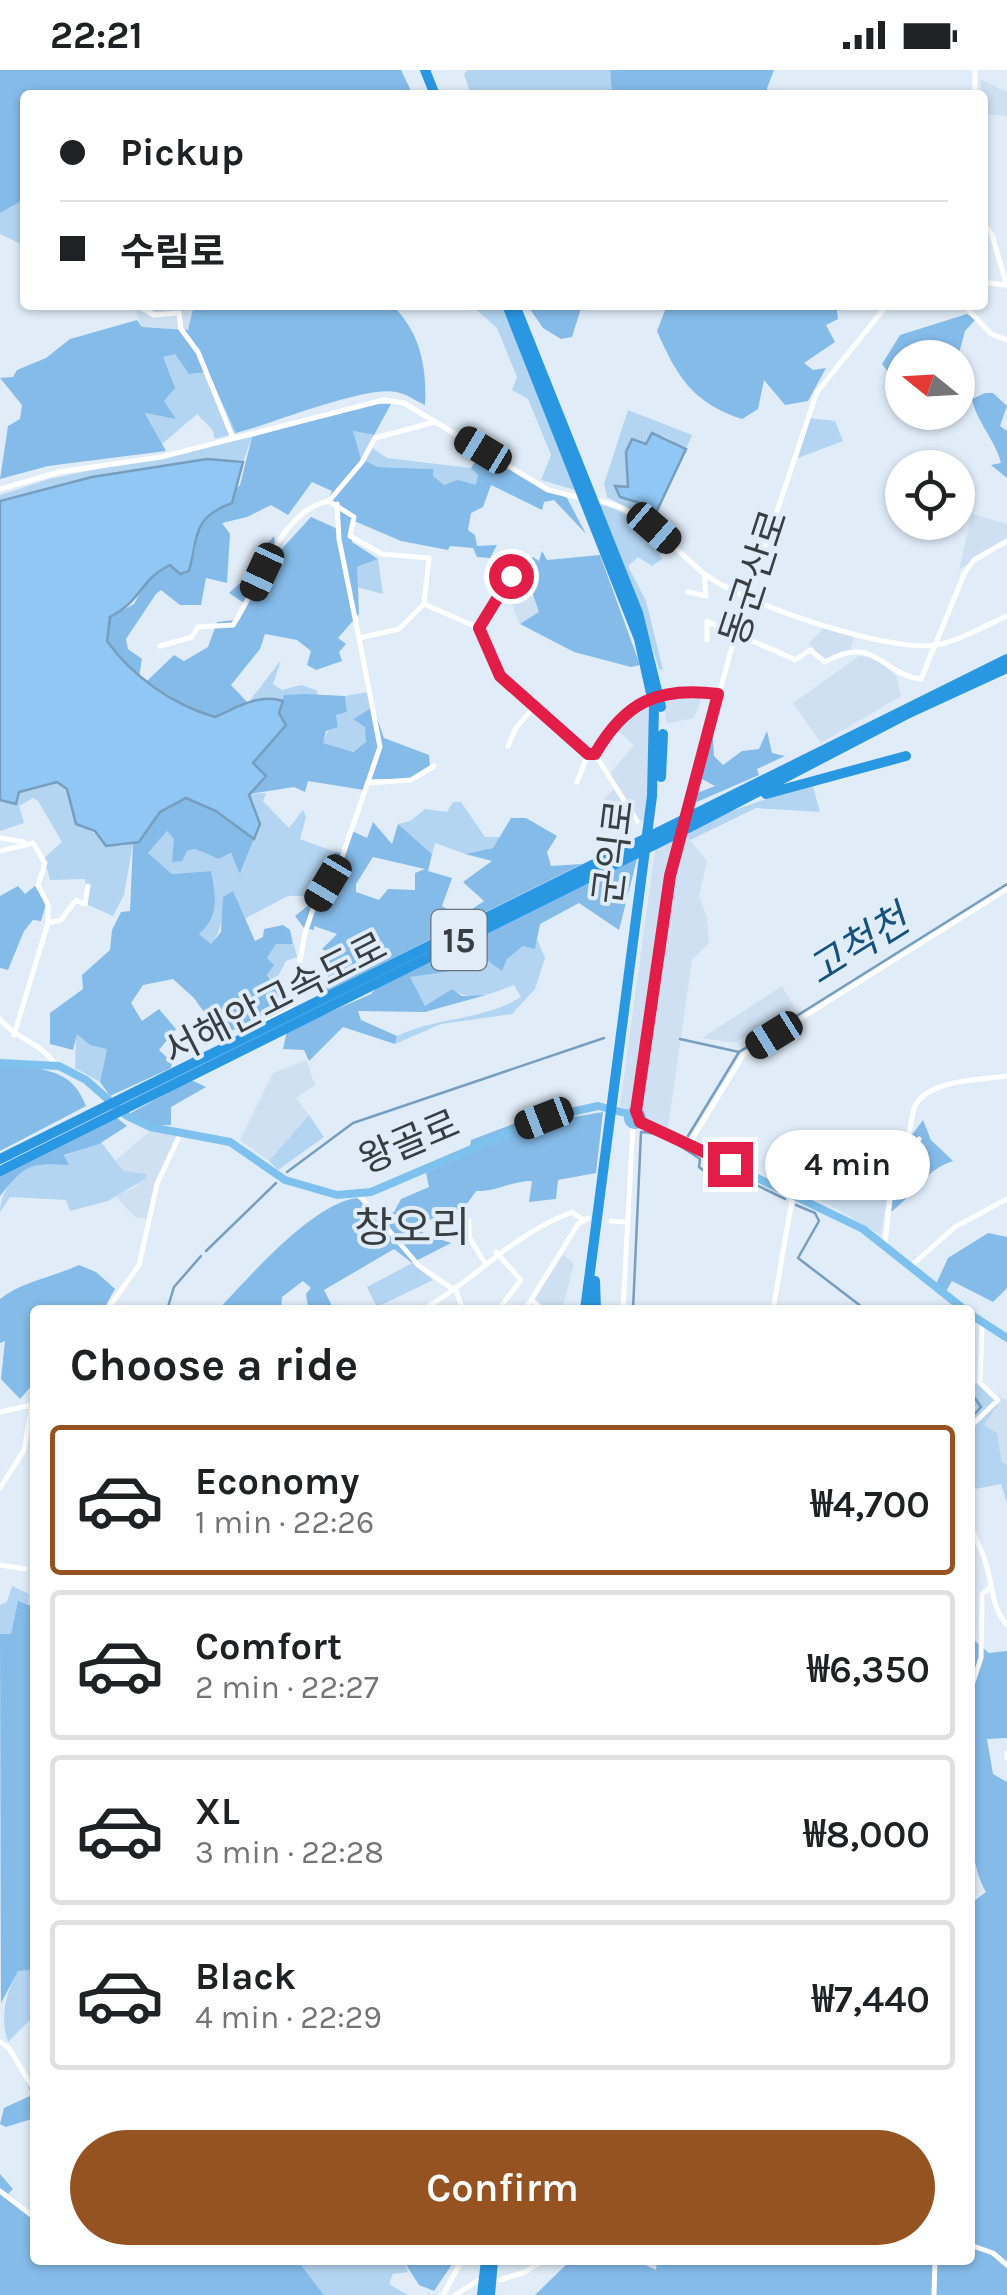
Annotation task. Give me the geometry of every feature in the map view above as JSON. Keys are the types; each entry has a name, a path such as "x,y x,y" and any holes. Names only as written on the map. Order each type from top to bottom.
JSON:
{"highway":[{"name":"군익로","path":"509,310 639,639 654,708 655,772 616,1102"},
{"name":"군익로","path":"517,310 638,613 661,708 662,762 591,1305"},
{"name":"서해안고속도로","path":"0,1159 112,1108 696,820 904,707 1007,659"},
{"name":"서해안고속도로","path":"696,820 714,815 907,714 1007,668"},
{"path":"714,815 789,785 906,756"},
{"name":"서해안고속도로","path":"0,1171 112,1108"},
{"path":"579,1305 592,1276"},
{"path":"482,2295 488,2265"},
{"path":"489,2265 490,2295"}],"main road":[{"name":"왕골로","path":"0,1063 55,1065 86,1080 112,1108 150,1127 230,1142 285,1180 309,1190 358,1195 544,1118 598,1106 632,1113"},
{"path":"632,1113 637,1123 793,1194 884,1243 959,1305"},
{"path":"975,1317 1007,1338"}],"street":[{"path":"988,231 1004,261 1005,285"},
{"path":"147,310 159,316 178,313 181,329 198,352 233,438"},
{"name":"동군산로","path":"632,1113 670,876 735,636 817,392 882,310"},
{"path":"969,310 991,334 1007,340"},
{"path":"0,489 35,476 161,456 384,400 404,403 548,490 577,497"},
{"path":"329,502 362,462 375,438 435,422"},
{"path":"596,500 624,507 704,574 748,599 889,644 934,646 1007,616"},
{"path":"160,646 192,637 198,627 207,624 233,625 271,548 312,504 329,502 354,517 350,536 374,551 429,558 424,604 410,624 358,638"},
{"path":"112,1108 292,1005 310,918 340,863 380,747 337,504"},
{"path":"707,640 707,620 735,636 796,660 810,650 825,662 853,652 879,656 907,678 921,680 964,572 974,560 1007,541"},
{"path":"688,592 706,596 704,574"},
{"path":"479,628 511,576"},
{"path":"424,604 479,628 500,676 591,754 637,821"},
{"path":"577,782 591,754 621,715 663,694 690,690 718,694"},
{"path":"508,746 516,728 533,708"},
{"path":"368,783 410,780 434,766"},
{"path":"0,838 26,842"},
{"path":"0,852 31,840 45,863 38,885 48,905 48,922 14,1035"},
{"path":"48,922 61,920 76,900 85,904 88,886"},
{"path":"689,1144 744,1054 1007,889"},
{"path":"0,1019 14,1035 50,1056 55,1065"},
{"path":"774,1305 793,1194 800,1188 883,1178 906,1141 917,1102 924,1096 950,1084 1007,1076"},
{"path":"623,1305 625,1222 637,1123"},
{"path":"111,1305 139,1265 157,1184 181,1132"},
{"path":"884,1243 895,1157 918,1139"},
{"path":"358,1195 419,1266 456,1290 462,1305"},
{"path":"911,1266 955,1227 1007,1199"},
{"path":"430,1305 456,1290 496,1252 531,1228 572,1212 585,1218 528,1305"},
{"path":"469,1221 469,1237 485,1263"},
{"path":"611,1221 625,1222"},
{"path":"496,1252 522,1280 502,1305"},
{"path":"531,1300 538,1305"},
{"path":"975,1422 998,1400 980,1382 982,1322"},
{"path":"0,1412 30,1405"},
{"path":"0,1488 24,1450 30,1422"},
{"path":"975,1536 988,1566 990,1588 1007,1626"},
{"path":"0,1565 25,1569"},
{"path":"975,1675 981,1658 982,1594 990,1588"},
{"path":"0,2042 9,2048 30,2084"},
{"path":"0,2191 30,2214"},
{"path":"975,2248 1007,2264"},
{"path":"444,2295 459,2265"},
{"path":"500,2280 533,2265"},
{"path":"934,2295 936,2265"},
{"path":"455,2295 477,2281"}],"shaded area":[{"path":"0,70 401,70 411,90 20,90 20,202 0,213"},
{"path":"468,70 610,70 612,90 469,90 464,74"},
{"path":"610,70 774,70 766,90 612,90"},
{"path":"980,79 1007,92 1007,116 988,114 988,90 981,90"},
{"path":"20,202 20,244 0,234 0,213"},
{"path":"135,310 195,310 188,330 142,327"},
{"path":"193,310 397,310 420,350 425,405 399,393 363,394 236,433 208,372 189,374 175,354 163,357 175,388 164,401 176,419 145,413 166,451 48,466 0,479 8,426 20,419 22,405 0,378 13,377 17,370 46,358 70,339 137,320 142,327 188,330"},
{"path":"477,310 504,310 575,490 541,480 551,455 528,399 512,390 517,377 497,328"},
{"path":"530,310 580,310 572,337 561,339 543,328"},
{"path":"665,310 837,310 838,319 826,325 835,342 804,363 813,370 826,368 808,401 785,405 764,380 758,409 742,419 711,405 689,386 657,331"},
{"path":"967,314 975,320 963,340 897,340 900,335"},
{"path":"175,354 184,363 208,371 236,433 215,439 212,429 197,414 162,444 145,412 164,417 164,400 169,395 163,356"},
{"path":"993,393 1007,406 1000,426 1007,431 1007,478 991,465 1001,463 977,415 975,398"},
{"path":"373,404 391,404 374,435 353,431 361,459 378,467 433,469 433,476 444,485 458,480 476,485 478,475 471,468 480,454 567,498 586,534 554,500 544,502 542,510 491,485 483,507 471,513 468,530 475,535 477,546 497,545 490,558 477,557 473,548 450,546 448,550 401,541 352,520 352,542 378,559 357,567 359,614 338,638 346,644 339,652 342,661 316,670 307,665 311,651 297,640 265,634 260,649 231,685 248,703 215,717 193,711 147,681 174,655 184,661 208,647 217,622 235,620 244,603 229,593 240,583 254,584 264,547 274,536 276,555 311,517 338,529 336,506 329,498 332,491 312,482 288,515 271,505 222,523 230,534 227,583 206,578 201,605 180,605 161,590 156,594 126,639 128,649 142,659 139,677 107,641 109,617 134,604 149,575 195,551 199,524 240,485 252,437"},
{"path":"628,410 692,435 686,449 664,436 650,438 630,465 628,488 620,497 650,506 653,522 607,497 604,484"},
{"path":"810,418 835,421 843,441 798,458"},
{"path":"352,431 374,435 368,445 387,458 471,468 478,474 477,485 444,485 432,476 432,469 378,467 361,459"},
{"path":"652,433 686,449 654,517 650,506 620,497 615,486 628,487 626,452 632,439 646,444"},
{"path":"252,437 243,462 207,459 0,501 0,495 49,479"},
{"path":"207,459 243,462 232,503 203,521 189,571 180,574 170,565 110,617 107,641 141,677 184,705 215,717 248,703 274,699 283,701 279,713 286,725 253,763 266,776 249,795 260,824 254,839 216,811 186,798 160,812 139,842 106,846 95,831 76,824 67,789 57,782 19,792 16,804 0,800 0,501 92,477"},
{"path":"598,504 638,523 662,559 652,566 638,557 628,566 646,601 663,670 659,669"},
{"path":"975,515 1007,524 1007,538 959,570 966,540 975,540"},
{"path":"542,551 547,560 600,555 640,665 631,667 574,652 520,624 539,612 522,563 533,557 539,561"},
{"path":"378,559 383,594 357,587 357,567"},
{"path":"522,572 540,613 520,624 506,590"},
{"path":"825,627 854,635 851,649 824,660 809,643"},
{"path":"859,656 877,658 897,677 901,696 821,743 793,703"},
{"path":"281,660 273,684 282,690 301,685 316,690 319,696 284,696 283,701 273,698 248,703"},
{"path":"368,692 373,707 353,719 366,727 367,742 352,752 322,743 336,715 347,712 345,696"},
{"path":"703,694 694,718 666,724 664,697"},
{"path":"284,695 345,696 347,712 336,715 338,727 326,731 323,743 353,752 366,742 365,727 353,719 373,707 384,738 429,755 430,766 410,779 368,779 364,790 308,781 305,792 294,787 249,794 266,776 253,763 286,726 279,713"},
{"path":"649,705 650,777 644,820 622,825 601,802 614,789 607,777 634,745 615,728"},
{"path":"767,731 772,753 785,756 757,769 759,775 690,805 692,795 715,786 698,777 707,741 713,738 714,756 723,765 742,751 759,749"},
{"path":"57,782 67,789 76,824 121,846 133,843 124,895 113,916 88,905 85,879 50,880 44,858 62,842 38,801 33,798 19,806 24,823 0,831 0,800 16,803 18,792"},
{"path":"812,783 820,812 756,808 690,840 686,835 723,814"},
{"path":"266,793 263,801 289,828 303,810 306,817 300,839 335,852 314,896 288,896 244,919 233,891 211,945 199,934 213,913 211,871 172,874 148,853 167,831 187,851 195,849 219,859 232,853 241,873 260,824 249,794"},
{"path":"186,798 216,811 254,839 240,874 231,853 219,859 195,849 187,851 182,861 172,862 174,839 167,831 148,853 172,874 211,871 213,913 199,934 211,944 221,932 223,897 233,891 255,941 263,937 264,929 283,925 290,930 293,944 276,944 267,958 274,965 267,975 279,992 289,994 255,1021 226,1030 216,1029 194,998 173,979 143,985 131,1003 142,1021 159,1009 176,1029 159,1050 172,1062 171,1068 110,1096 100,1082 107,1049 90,1045 77,1034 73,1050 50,1044 50,1013 83,989 82,975 110,950 112,930 121,912 130,911 133,843 140,842 160,812"},
{"path":"453,802 461,802 485,837 501,837 493,848 465,854 435,843 432,854 398,824 410,821 425,809 447,812"},
{"path":"511,818 526,818 557,836 547,852 551,866 582,864 323,993 317,986 328,980 329,953 322,949 337,934 314,926 314,930 304,928 295,916 315,900 335,852 342,853 350,830 367,838 373,822 392,844 398,824 432,854 428,871 452,878 442,906 460,917 484,901 463,882 492,861 465,854 493,848","holes":["373,857 425,869 415,873 415,890 388,889 379,900 356,892 356,884"]},
{"path":"686,835 707,861 699,896 707,917 709,943 692,960 668,1128 620,1106 655,849"},
{"path":"637,859 619,930 579,903 540,924 535,949 523,946 507,959 502,971 487,960 456,957 459,970 410,977 425,1006 452,989 462,996 486,995 425,1012 358,1011 361,1020 397,1036 395,1044 343,1027 309,1061 304,1050 283,1049 287,1031 371,994 379,985"},
{"path":"18,886 25,894 35,886 46,904 41,921 33,920 24,931 8,970 0,968 0,896"},
{"path":"537,939 545,958 535,989 512,1014 441,1024 395,1044 397,1036 413,1030 492,1010 521,997 514,985 475,996 452,989 425,1007 410,977 459,969 455,957 507,959 523,946 535,948"},
{"path":"276,944 294,945 297,957 286,961 274,984 267,974 273,965 267,958"},
{"path":"782,986 794,1006 735,1043 702,1038"},
{"path":"76,1033 107,1049 100,1082 75,1068"},
{"path":"306,1060 315,1085 296,1098 309,1115 269,1161 240,1140 273,1073"},
{"path":"26,1066 70,1081 86,1106 0,1151 0,1067"},
{"path":"191,1080 206,1087 171,1107 171,1125 152,1125 129,1114"},
{"path":"603,1112 596,1173 558,1180 556,1199 529,1202 532,1181 476,1191 459,1215 452,1207 449,1216 423,1221 419,1227 424,1234 451,1243 412,1263 394,1249 324,1290 332,1305 308,1305 306,1294 311,1288 303,1281 282,1297 281,1305 223,1305 264,1261 321,1213 357,1198 377,1215 362,1214 358,1231 374,1227 371,1219 394,1212 401,1199 429,1187 426,1173 469,1152 471,1140 529,1118 549,1121"},
{"path":"309,1115 324,1137 278,1170 269,1161"},
{"path":"116,1117 127,1126 99,1144 64,1155 69,1165 29,1168 0,1196 0,1173"},
{"path":"923,1120 931,1140 953,1161 927,1177 891,1212 895,1180 909,1181 913,1168 903,1147"},
{"path":"151,1130 178,1135 147,1219 135,1217 115,1196 134,1188 146,1174 123,1171 115,1161"},
{"path":"101,1142 123,1171 147,1174 145,1179 108,1201 70,1211 66,1200 10,1197 0,1212 6,1190 29,1166 40,1162 68,1164 64,1156"},
{"path":"890,1177 881,1235 795,1185"},
{"path":"988,1233 1007,1237 1007,1288 993,1302 952,1281 946,1291 936,1284 948,1258"},
{"path":"563,1255 574,1263 563,1305 531,1303"},
{"path":"412,1263 433,1280 381,1305 376,1305 367,1287"},
{"path":"79,1265 96,1272 115,1289 106,1305 30,1305 30,1388 20,1399 1,1379 5,1341 0,1343 0,1299 27,1284"},
{"path":"977,1383 998,1404 984,1425 997,1433 1002,1462 1007,1465 1007,1504 1001,1484 975,1489"},
{"path":"999,1396 1007,1400 1007,1465 1002,1462 997,1433 983,1425"},
{"path":"12,1586 29,1594 28,1604 18,1602 11,1634 0,1634 0,1605 7,1602"},
{"path":"18,1601 30,1605 30,1970 18,1971 1,2003 0,1634 11,1634"},
{"path":"975,1641 989,1653 1007,1651 1007,1738 987,1739 993,1774 1007,1782 1007,2295 535,2295 566,2265 646,2265 656,2270 656,2265 975,2265 975,1900 986,1892 977,1869"},
{"path":"30,1970 30,2020 8,2042 5,2006 18,1971"},
{"path":"30,2096 30,2120 6,2127 0,2124 4,2108"},
{"path":"0,2174 13,2189 8,2194 30,2212 30,2265 301,2265 324,2295 0,2295"},
{"path":"300,2265 405,2265 408,2272 393,2274 389,2284 408,2295 324,2295"},
{"path":"406,2265 452,2265 434,2291 419,2285"}],"waterway":[{"name":"고척천","path":"680,1039 739,1052 1007,884"},
{"path":"287,1172 353,1123 604,1038"},
{"path":"688,1136 739,1052"},
{"path":"633,1305 641,1132 679,1145 700,1159 699,1167 708,1173 721,1177 736,1175 785,1199"},
{"path":"206,1251 276,1183"},
{"path":"796,1205 815,1213 819,1221 798,1258 859,1305"},
{"path":"169,1305 174,1287 201,1256"},
{"path":"975,1398 981,1407 975,1414"}],"district":[{"name":"창오리","path":"412,1228"}],"route":[{"path":"511,576 479,628 500,676 588,754 595,754 621,715 643,702 690,690 718,694 670,876 636,1111 641,1115 640,1122 730,1164"}]}
